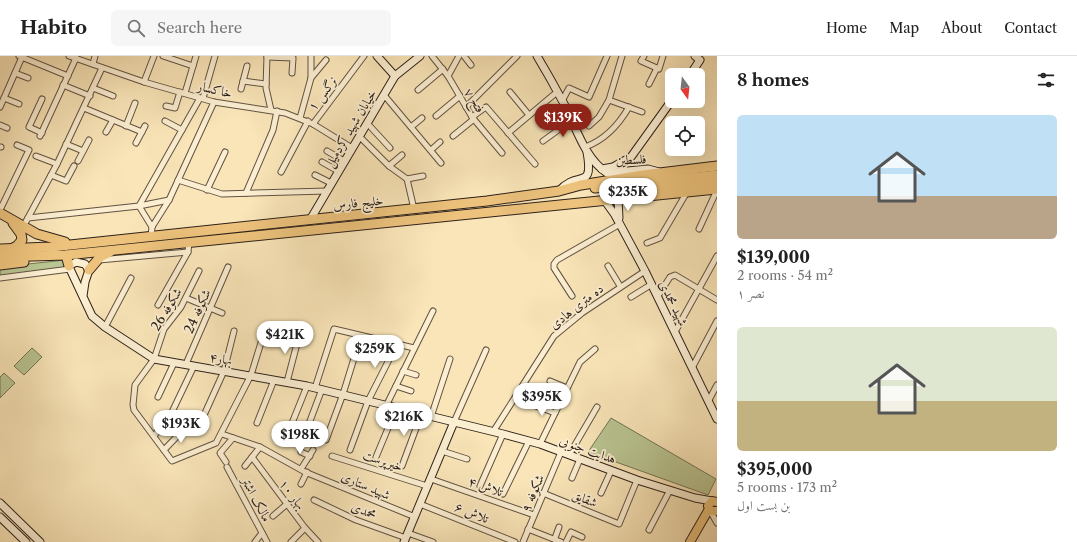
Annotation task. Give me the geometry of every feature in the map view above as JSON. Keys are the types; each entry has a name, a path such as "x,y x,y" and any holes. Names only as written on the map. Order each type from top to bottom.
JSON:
{"highway":[{"path":"559,191 716,168"},
{"name":"خلیج فارس","path":"0,249 93,243 414,209 559,191 581,185 662,172 716,168"},
{"path":"560,206 661,187 717,182"},
{"name":"خلیج فارس","path":"0,257 66,255 122,248 717,190"},
{"path":"0,213 23,227 47,238 62,242 93,243"},
{"path":"9,219 18,229 22,237 19,244 10,249"},
{"path":"89,270 96,260 107,253 122,248"},
{"path":"0,265 66,255 69,268"}],"main road":[{"path":"690,542 714,506"},
{"path":"696,542 714,506"}],"street":[{"name":"خاکسار","path":"70,56 144,82 214,102 277,111 300,118 311,122 352,148"},
{"path":"93,64 95,56"},
{"path":"144,82 154,56"},
{"path":"163,56 193,66"},
{"path":"166,106 176,108 196,56"},
{"path":"139,206 201,98 215,56"},
{"path":"271,110 266,84 267,56 293,58 292,73"},
{"path":"300,118 311,78 311,56"},
{"name":"نرگس ۱","path":"281,172 311,122 364,56"},
{"path":"376,56 395,76"},
{"name":"خیابان شهید کردمیل","path":"310,220 395,76 420,56"},
{"name":"فتح ۷","path":"432,56 448,76 473,118 502,153"},
{"path":"448,76 459,56"},
{"path":"464,56 471,65"},
{"path":"466,107 517,56"},
{"name":"فلسطین","path":"537,56 586,149 602,169 607,173 648,169 662,172"},
{"path":"562,101 569,88 589,97 607,56"},
{"path":"589,126 599,117 609,98 622,56"},
{"path":"644,56 641,61 656,68"},
{"path":"649,84 656,68 659,69 663,56"},
{"path":"0,107 15,73 20,57 68,76"},
{"path":"694,68 700,57"},
{"path":"42,99 30,127 41,134 76,58"},
{"path":"311,78 326,60"},
{"path":"241,88 247,66"},
{"path":"23,227 57,164 102,68"},
{"path":"418,90 443,69"},
{"path":"15,73 28,78"},
{"path":"243,81 266,84"},
{"path":"63,85 90,96"},
{"path":"93,88 113,96"},
{"path":"510,92 529,115"},
{"path":"508,133 557,92"},
{"path":"384,95 441,163"},
{"path":"436,116 460,96"},
{"path":"4,98 19,104"},
{"path":"609,98 642,112"},
{"path":"151,237 152,227 169,200 214,102"},
{"path":"126,126 135,103"},
{"path":"453,136 486,107 535,164"},
{"path":"586,149 607,135 629,107"},
{"path":"84,108 142,132"},
{"path":"602,169 613,167 631,157 666,108"},
{"path":"246,193 274,130 277,111"},
{"path":"411,127 422,118"},
{"path":"106,132 113,120"},
{"path":"543,142 572,120"},
{"path":"165,121 182,130"},
{"path":"367,123 390,148"},
{"path":"0,125 7,128"},
{"path":"136,143 145,126"},
{"path":"359,136 390,166 408,179 414,209"},
{"path":"78,161 89,140"},
{"path":"430,150 440,142"},
{"path":"66,144 83,151"},
{"path":"0,210 29,150 17,145"},
{"name":"فلسطین","path":"559,191 567,182 584,178 588,175 590,170 586,149"},
{"path":"327,151 344,161"},
{"path":"207,190 225,152"},
{"path":"390,166 402,155"},
{"path":"36,156 57,164"},
{"path":"631,157 632,166 636,170"},
{"path":"322,162 338,171"},
{"path":"51,176 66,181 74,166"},
{"path":"315,175 331,184"},
{"path":"408,179 423,176"},
{"path":"178,180 222,194 327,191"},
{"path":"700,229 717,190"},
{"path":"647,243 660,238 686,192"},
{"path":"572,296 554,268 554,264 557,260 620,224 618,199"},
{"path":"28,218 139,206 169,200"},
{"name":"شهید محمدی","path":"605,201 620,224 652,284 717,419"},
{"path":"139,206 152,227"},
{"path":"158,305 188,252 189,242"},
{"path":"96,260 188,252"},
{"path":"675,332 717,256"},
{"path":"0,278 69,268 76,262 81,262 89,270 83,296"},
{"path":"608,266 620,286"},
{"name":"شکوفه 24","path":"186,364 228,267"},
{"name":"بهار۴","path":"69,268 90,313 105,327 154,359 318,388 396,409 454,422"},
{"name":"شکوفه 26","path":"199,271 186,298 164,329 154,359 135,384 133,404 134,410 172,462 216,443 222,434"},
{"name":"ده متری هادی","path":"493,432 554,336 582,313 620,286 645,271"},
{"path":"658,296 672,275 717,300"},
{"path":"105,327 131,278"},
{"path":"631,297 652,284"},
{"path":"186,298 222,313"},
{"path":"386,406 433,311"},
{"path":"692,368 717,321"},
{"path":"304,437 334,329 414,348"},
{"path":"205,413 224,371 234,331"},
{"path":"287,382 300,332"},
{"path":"222,434 251,375 264,333"},
{"path":"326,440 344,394 361,336"},
{"path":"350,450 368,401 397,344"},
{"path":"540,444 580,362 595,349"},
{"path":"406,538 454,422 486,350"},
{"path":"431,417 450,359"},
{"path":"158,397 174,362"},
{"path":"154,436 171,414 194,366"},
{"path":"403,371 416,375"},
{"path":"257,423 274,380"},
{"path":"550,381 567,388"},
{"path":"709,400 717,385"},
{"path":"288,433 307,386"},
{"path":"396,386 411,391"},
{"path":"536,406 555,413"},
{"path":"569,455 597,408"},
{"path":"376,457 396,409"},
{"path":"402,466 421,415"},
{"name":"هدایت جنوبی","path":"454,422 540,444 580,460 695,498 714,506"},
{"path":"164,450 186,427"},
{"name":"شهید ستاری","path":"222,434 260,447 307,472 415,517"},
{"path":"480,486 503,434"},
{"name":"مالک اشتر","path":"233,438 220,453 267,542"},
{"path":"503,494 528,441"},
{"path":"245,466 260,447"},
{"path":"301,469 314,450"},
{"path":"442,451 467,460"},
{"path":"301,452 310,456"},
{"name":"شکوفه ۹","path":"523,542 561,452"},
{"name":"خیرپرست","path":"332,456 428,486"},
{"name":"بهار ۱۰","path":"252,457 305,528 318,542"},
{"path":"572,478 580,460"},
{"path":"601,493 612,471"},
{"path":"301,484 307,472"},
{"name":"تلاش ۴","path":"431,479 534,515"},
{"name":"شقایق","path":"543,493 619,524 638,480"},
{"path":"649,530 670,490"},
{"name":"محمدی","path":"314,500 356,520 406,538 433,542"},
{"path":"0,503 40,542"},
{"path":"273,516 287,504"},
{"name":"تلاش ۶","path":"420,504 515,542"},
{"path":"714,506 717,523"},
{"path":"0,517 26,542"},
{"path":"551,539 559,527"},
{"path":"291,542 305,528"},
{"path":"528,529 561,542"},
{"path":"566,542 571,532 582,537"},
{"path":"255,542 262,533"}],"green space":[{"path":"65,260 67,268 0,276 0,267"},
{"path":"32,348 42,357 24,375 14,366"},
{"path":"4,373 15,383 0,398 0,377"},
{"path":"611,418 716,479 708,495 588,452"}]}
